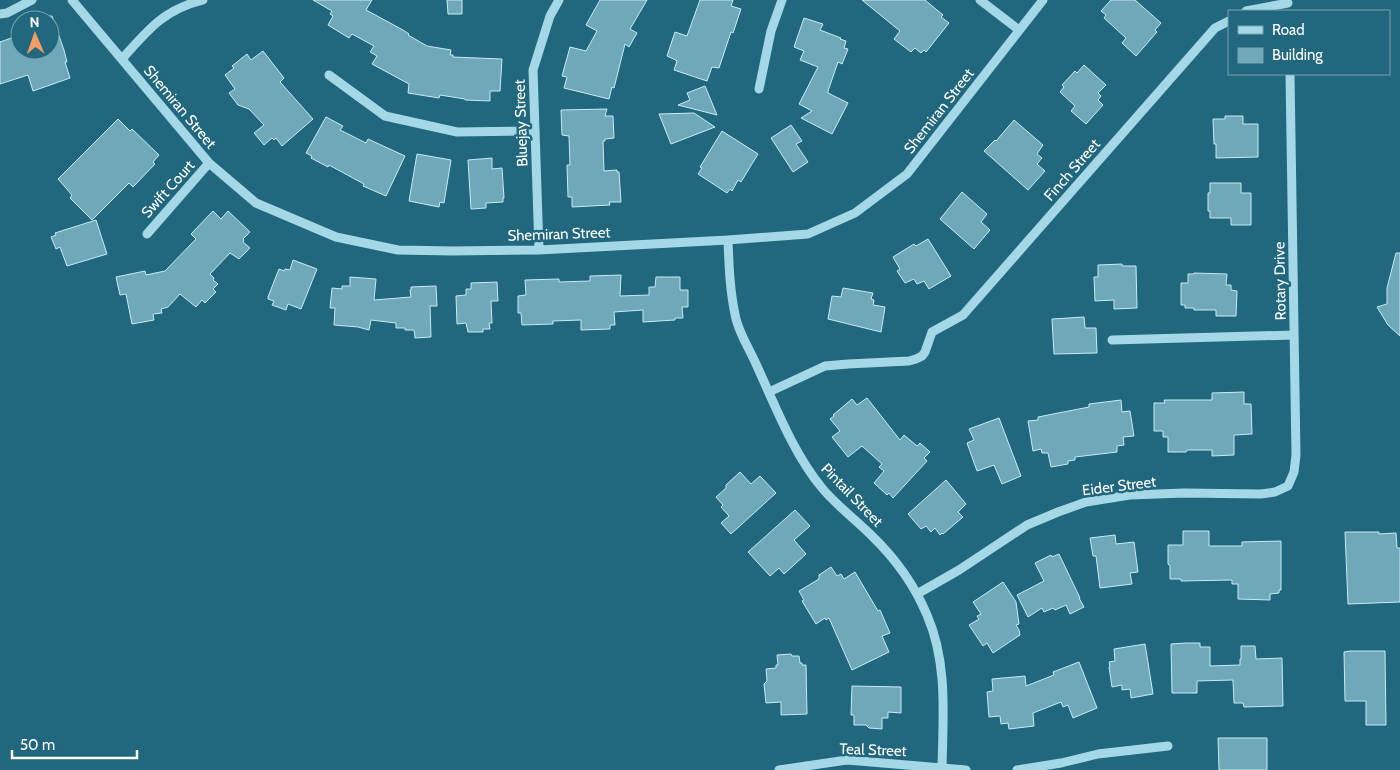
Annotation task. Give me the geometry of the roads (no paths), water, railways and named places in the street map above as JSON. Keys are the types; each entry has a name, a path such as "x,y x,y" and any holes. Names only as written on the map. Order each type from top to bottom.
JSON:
{"street":[{"path":"0,14 7,13 32,0"},
{"name":"Shemiran Street","path":"72,0 210,164 256,203 336,237 398,250 539,250 808,234 855,213 907,174 1043,0"},
{"path":"122,59 150,27 172,12 203,0"},
{"name":"Bluejay Street","path":"539,250 533,70 550,16 559,0"},
{"path":"759,89 771,31 782,0"},
{"path":"980,0 1019,30"},
{"path":"1253,10 1288,5"},
{"name":"Finch Street","path":"769,392 824,366 909,361 922,356 932,332 963,315 1215,28 1228,21"},
{"path":"329,75 385,116 457,132 535,131"},
{"name":"Rotary Drive","path":"1288,486 1294,472 1296,456 1290,75"},
{"name":"Swift Court","path":"147,234 210,164"},
{"name":"Pintail Street","path":"728,240 731,290 737,322 802,460 823,488 872,535 897,563 917,594 928,616 938,644 942,670 942,768"},
{"path":"1112,340 1294,335"},
{"name":"Eider Street","path":"917,594 959,570 1026,525 1086,502 1130,495 1184,493 1261,494 1275,492 1288,486"},
{"path":"1017,770 1061,763 1098,754 1168,746"},
{"name":"Teal Street","path":"779,770 847,760 966,770"}]}
